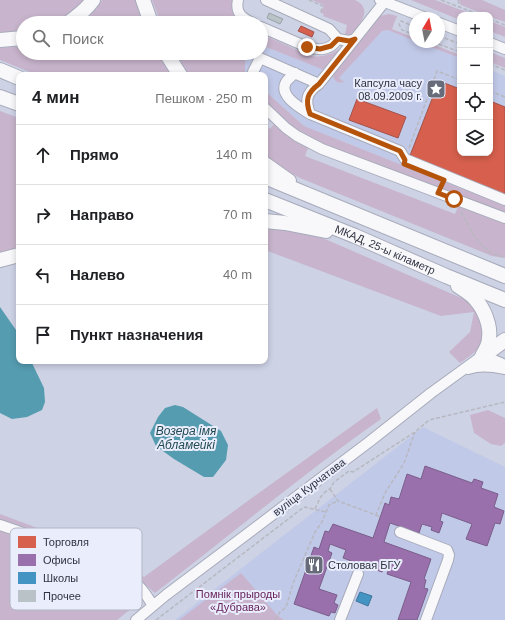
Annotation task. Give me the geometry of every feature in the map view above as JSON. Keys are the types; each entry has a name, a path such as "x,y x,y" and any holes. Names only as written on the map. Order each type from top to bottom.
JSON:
{"highway":[{"path":"78,16 90,5 93,0"},
{"path":"143,0 149,16"},
{"path":"0,40 16,39"},
{"path":"170,60 178,72"},
{"path":"0,70 16,77"},
{"path":"0,97 16,103"},
{"path":"268,166 312,197"},
{"name":"МКАД, 25-ы кіламетр","path":"268,178 505,276"},
{"name":"МКАД, 25-ы кіламетр","path":"268,201 355,236 505,300"},
{"path":"268,221 355,236"},
{"path":"0,260 16,256"},
{"path":"446,276 475,300 482,310 488,324 489,332 487,347 482,356"},
{"path":"482,356 505,340"}],"main road":[{"path":"482,356 505,367"}],"street":[{"path":"238,0 238,12 241,16"},
{"path":"266,0 329,29 338,39 349,41 355,39"},
{"path":"310,114 307,105 307,98 310,93 355,39 383,1 411,12"},
{"path":"445,25 457,30"},
{"path":"268,30 314,49 331,46 338,39"},
{"path":"493,44 505,49"},
{"path":"253,72 259,60"},
{"path":"264,60 319,84"},
{"path":"295,74 286,83 284,89 289,99 300,108 310,114 400,151 405,160 505,200"},
{"path":"268,111 297,136 322,149 505,218"},
{"name":"вуліца Курчатава","path":"136,620 431,393 482,356"},
{"path":"464,370 485,366 505,367"},
{"path":"0,525 10,528"},
{"path":"400,532 447,550 448,560 426,620"},
{"path":"340,620 358,574"},
{"path":"142,590 153,606"}],"path":[{"path":"441,0 472,12"},
{"path":"458,0 460,7"},
{"path":"493,20 505,25"},
{"path":"409,25 400,21 399,24 402,30 409,33"},
{"path":"445,38 457,43"},
{"path":"445,46 457,51"},
{"path":"493,65 505,70"},
{"path":"405,160 437,71 457,79"},
{"path":"430,91 434,92"},
{"path":"493,92 505,97"},
{"path":"454,199 478,240 486,250 497,256 505,257"},
{"path":"315,509 320,498 330,489 334,482 349,471 353,472 415,432 429,420 505,402"},
{"path":"376,515 384,493 404,463 415,432"},
{"path":"330,489 338,501 380,517"},
{"path":"276,620 280,612 286,607 294,581 315,532 322,522 329,505 338,501"},
{"path":"156,620 304,507 326,512"}],"shaded area":[{"path":"388,30 409,39 409,48 434,48 457,57 457,156 493,156 493,71 505,76 505,206 304,126 268,94 268,72 245,72 246,60 268,60 268,48 332,73 341,83 343,82 339,78 382,31"},
{"path":"423,427 505,467 505,620 175,620"}],"green space":[{"path":"0,0 87,0 67,16 16,16 16,33 0,35"},
{"path":"102,0 140,0 146,16 90,16"},
{"path":"152,0 233,0 232,7 235,16 158,16"},
{"path":"312,0 355,0 364,8 363,18 360,24 348,37 345,36 347,25 323,16 324,14 321,13 324,5"},
{"path":"411,0 435,0 466,12 457,12 457,19 445,14 445,12 440,12"},
{"path":"459,0 482,0 505,10 505,22 493,18 493,12 478,12 461,5"},
{"path":"389,14 397,16 392,29 409,36 409,39 388,30 382,31 339,78 344,82 339,83 333,77 332,73 379,16"},
{"path":"493,22 505,27 505,37 493,32"},
{"path":"268,37 311,56 328,54 343,47 326,70 268,48"},
{"path":"16,47 16,60 165,60 172,72 30,72 0,60 0,48"},
{"path":"434,48 442,48 457,54 457,57"},
{"path":"493,53 505,58 505,68 493,63"},
{"path":"180,60 246,60 245,72 187,72"},
{"path":"268,94 304,126 505,206 505,215 313,141 301,134 268,104"},
{"path":"0,111 16,117 16,251 0,254"},
{"path":"275,123 295,141 308,148 305,156 455,214 459,204 505,221 505,258 492,256 300,178 279,167 268,159 268,127 270,129"},
{"path":"268,227 286,229 318,236 466,300 478,310 485,338 480,347 460,363 449,352 470,332 474,312 441,316 268,251"},
{"path":"377,408 381,419 295,483 155,593 142,582 142,575 144,577"},
{"path":"488,410 505,418 505,443 501,446 491,444 474,433 470,415"},
{"path":"0,514 37,528 14,528 0,522"},
{"path":"0,529 10,533 10,610 130,610 117,620 0,620"},
{"name":"Помнік прыроды «Дубрава»","path":"241,573 277,615 284,620 179,620"}],"water":[{"path":"0,307 16,330 16,364 32,364 44,388 45,402 42,410 27,417 12,419 0,413"},
{"name":"Возера імя Абламейкі","path":"175,405 183,407 221,431 228,445 226,460 213,477 204,477 156,446 150,433 158,417 165,408"}],"building: Торговля":[{"path":"301,26 314,32 312,37 298,31"},
{"path":"439,81 457,88 457,156 493,156 493,102 505,107 505,195 409,158"},
{"path":"357,99 406,117 398,138 349,120"}],"building: Офисы":[{"path":"425,466 472,483 474,479 483,482 481,488 498,494 494,507 504,511 500,524 495,523 487,546 466,539 472,524 442,513 440,521 443,522 439,533 431,530 432,527 422,524 419,533 390,523 384,542 431,559 424,579 426,580 424,588 428,589 417,620 398,620 411,582 387,574 390,566 385,564 382,572 343,558 346,550 330,544 328,551 332,553 319,589 337,595 334,603 338,605 335,613 331,612 329,616 294,604 314,547 319,549 325,531 329,532 333,524 373,538 385,503 389,505 391,497 399,499 407,474 421,479"}],"building: Школы":[{"path":"360,592 372,596 368,606 356,601"}],"building: Прочее":[{"path":"269,13 283,19 280,24 268,18"}],"place":[{"name":"Капсула часу 08.09.2009 г.","path":"436,89"},
{"name":"Столовая БГУ","path":"314,565"}],"route":[{"path":"307,47 320,49 331,46 338,39 349,41 355,39 307,98 307,105 310,114 400,151 405,160 404,164 444,180 438,193 454,199"}]}
